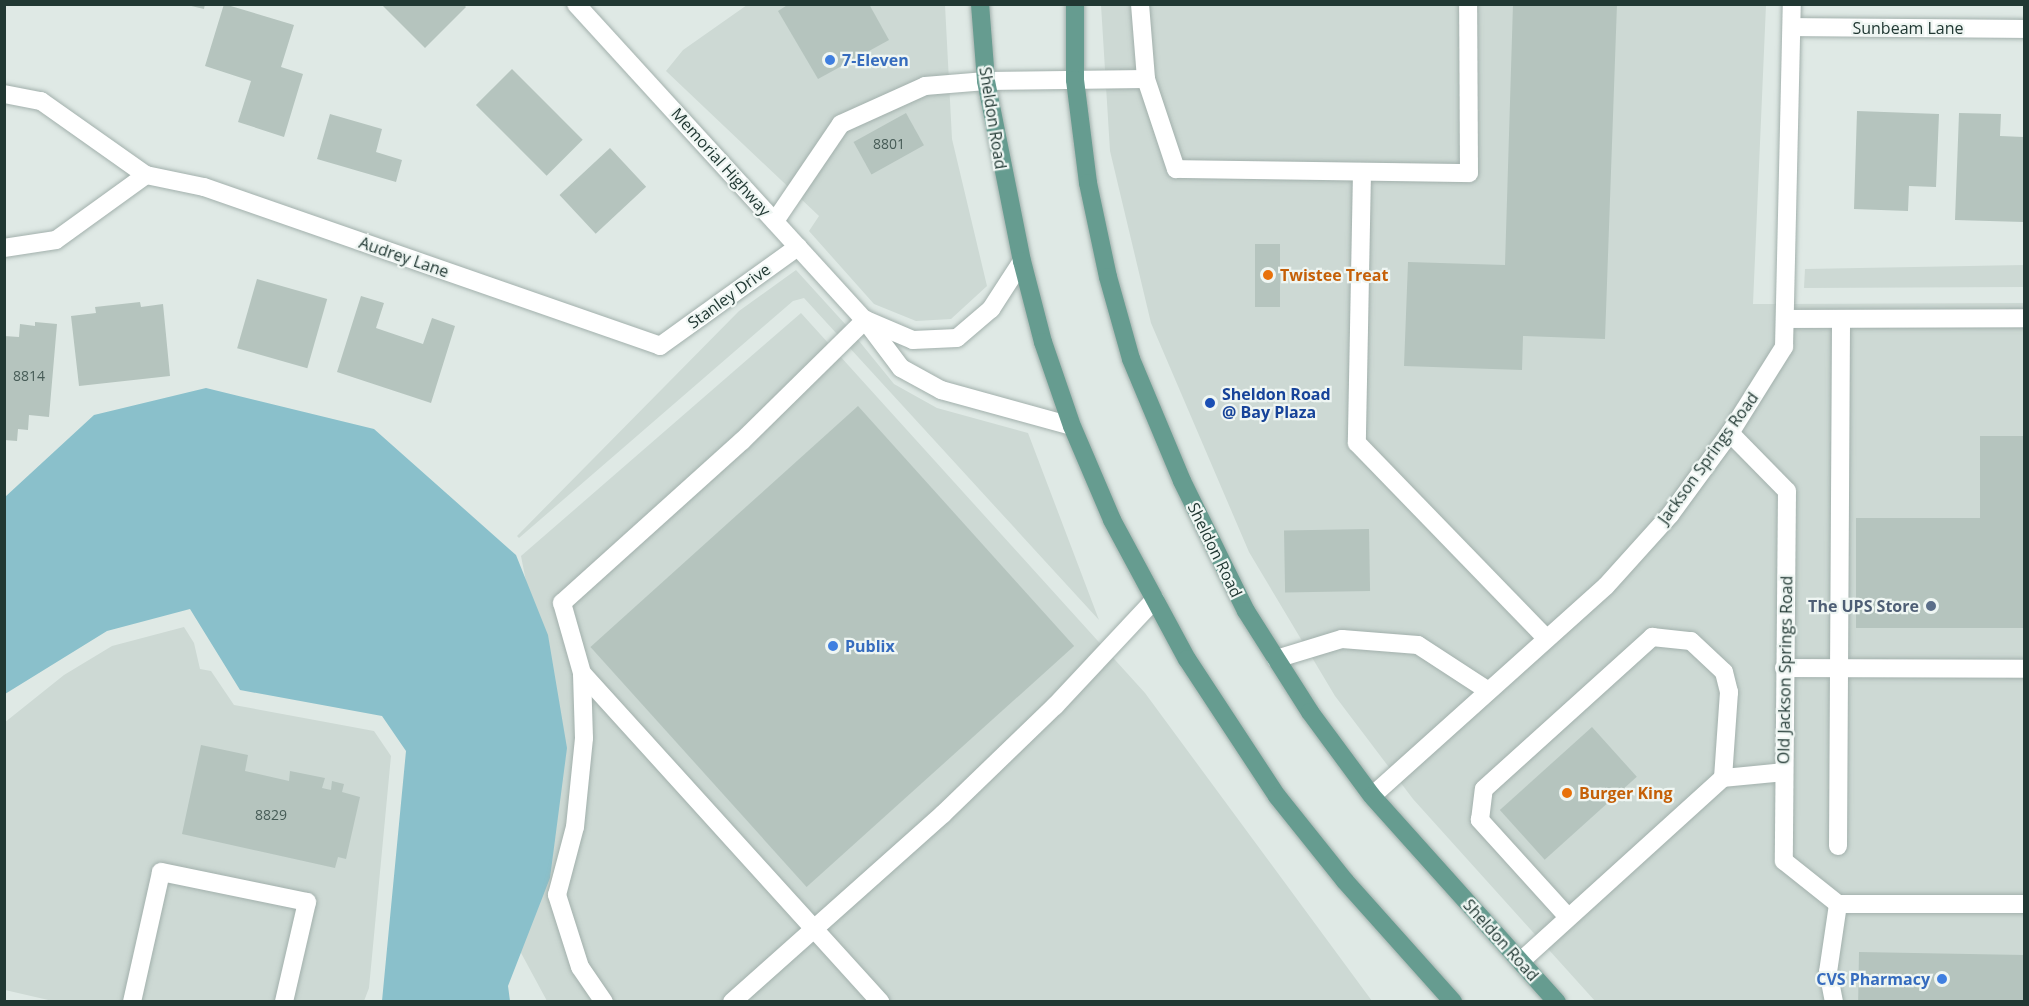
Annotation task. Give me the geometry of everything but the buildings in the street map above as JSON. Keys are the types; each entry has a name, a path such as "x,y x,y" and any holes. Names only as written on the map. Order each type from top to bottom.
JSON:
{"main road":[{"name":"Sheldon Road","path":"980,4 986,81 1022,261 1043,342 1072,426 1112,520 1187,659 1277,796 1345,881 1441,993 1453,1002"},
{"name":"Sheldon Road","path":"1075,4 1074,80 1088,183 1131,359 1182,481 1246,611 1276,659 1372,796 1557,1002"}],"street":[{"name":"Memorial Highway","path":"576,4 865,320 901,368 941,390 1072,426"},
{"path":"1140,4 1146,79 1176,169 1469,173 1468,4"},
{"name":"Jackson Springs Road","path":"1372,796 1545,637 1606,586 1670,514 1730,433 1784,347 1792,4"},
{"name":"Sunbeam Lane","path":"1792,27 2025,29"},
{"path":"775,221 841,124 926,87 986,81 1146,79"},
{"name":"Audrey Lane","path":"4,94 41,101 146,176 204,187 660,346"},
{"path":"1362,172 1357,443 1545,637"},
{"path":"4,248 56,240 146,176"},
{"name":"Stanley Drive","path":"660,346 798,247"},
{"name":"Memorial Highway","path":"865,320 913,340 957,338 991,309 1022,261"},
{"path":"1786,319 2025,318"},
{"path":"604,1002 580,967 557,895 574,827 584,738 582,673 562,603 742,441 865,320"},
{"path":"1838,846 1841,320"},
{"name":"Old Jackson Springs Road","path":"1730,433 1787,491 1784,861 1838,904"},
{"path":"732,1002 943,814 1055,706 1155,599"},
{"path":"1568,916 1480,820 1484,789 1652,637 1691,641 1724,672 1729,692 1723,778"},
{"path":"1276,659 1342,639 1418,645 1487,690"},
{"path":"1784,668 2025,669"},
{"path":"582,673 815,927 880,1002"},
{"path":"1521,962 1568,916 1723,778 1784,772"},
{"path":"132,1002 161,872 307,902 284,1002"},
{"path":"1834,1002 1828,972 1838,904 2025,904"}],"shaded area":[{"path":"747,5 945,5 952,139 987,286 951,319 916,321 874,304 809,231 819,216 666,71 683,50"},
{"path":"1101,5 1766,5 1753,304 2024,303 2024,1001 1595,1001 1413,799 1335,696 1249,552 1151,323 1110,151"},
{"path":"2024,265 2024,287 1804,288 1805,269"},
{"path":"796,270 846,325 844,331 855,336 894,384 937,408 1028,433 1099,620 804,298 793,301 519,538 517,536 739,311"},
{"path":"801,313 1145,693 1372,1001 547,1001 520,951 559,748 521,556"},
{"path":"184,627 194,643 200,669 211,671 234,705 374,731 391,756 369,988 364,1001 57,1002 5,990 4,723 64,675 112,646"}],"water":[{"path":"206,388 374,429 516,555 548,635 567,748 550,878 508,986 510,1001 382,1001 406,751 382,716 240,690 190,609 107,631 5,694 5,497 94,415"}],"place":[{"name":"7-Eleven","path":"830,60"},
{"name":"Twistee Treat","path":"1268,275"},
{"name":"Sheldon Road @ Bay Plaza","path":"1210,403"},
{"name":"The UPS Store","path":"1931,606"},
{"name":"Publix","path":"833,646"},
{"name":"Burger King","path":"1567,793"},
{"name":"CVS Pharmacy","path":"1942,979"}]}
